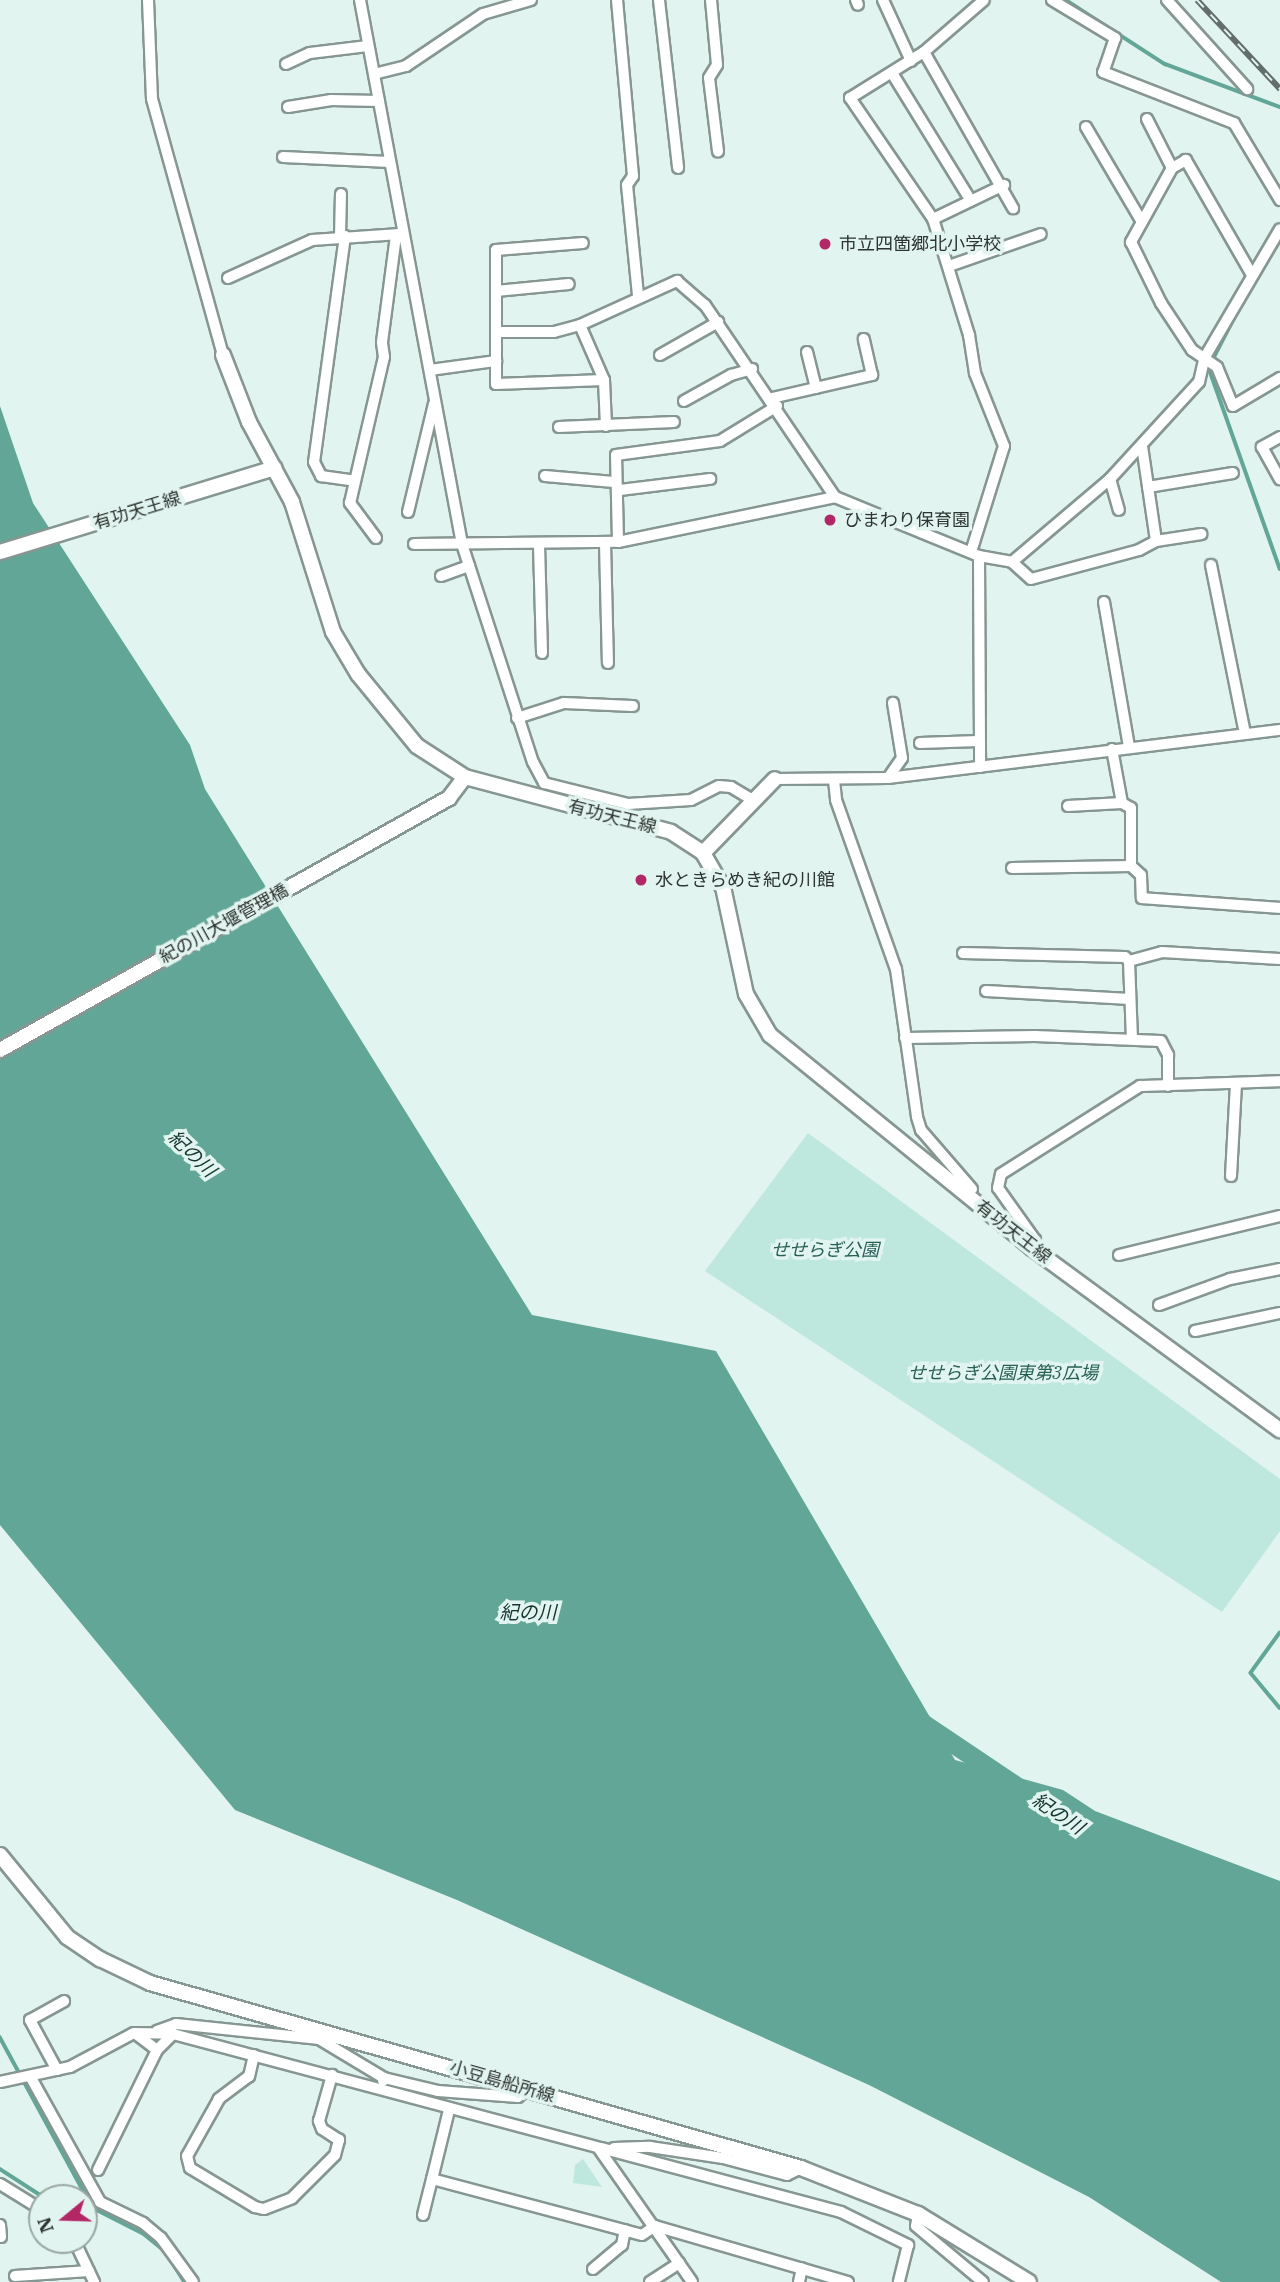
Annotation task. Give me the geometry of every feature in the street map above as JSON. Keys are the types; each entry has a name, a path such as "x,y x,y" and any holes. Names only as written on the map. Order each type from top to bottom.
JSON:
{"main road":[{"path":"223,355 249,422 274,468"},
{"name":"有功天王線","path":"0,552 274,468 292,502 324,608 345,654 389,716 417,746 464,777 671,832 703,853 723,887 746,994 770,1035 1032,1248 1280,1430"},
{"name":"紀の川大堰管理橋","path":"0,1049 449,798 464,777"},
{"path":"703,853 775,779"},
{"name":"小豆島船所線","path":"0,1855 40,1908 68,1937 100,1959 150,1983 320,2034 527,2089 801,2168 918,2214 1029,2282"}],"street":[{"path":"148,0 152,99 223,355"},
{"path":"360,0 390,162 400,234 430,370 462,544 517,718 544,783 628,804 691,800 719,786 731,787 754,801"},
{"path":"374,74 406,66 483,14 531,0"},
{"path":"617,0 633,176 626,185 638,296"},
{"path":"659,0 678,168"},
{"path":"711,0 717,65 709,78 718,151"},
{"path":"883,0 911,61"},
{"path":"980,767 975,554 1003,446 975,373 949,265 933,219 850,98 924,52 984,0"},
{"path":"1052,0 1115,38 1103,72 1234,123 1280,200"},
{"path":"1167,0 1247,89"},
{"path":"286,64 310,53 368,46"},
{"path":"924,52 1004,185 1013,208"},
{"path":"892,73 971,201"},
{"path":"288,107 331,100 379,101"},
{"path":"1147,119 1172,168"},
{"path":"1086,127 1142,222"},
{"path":"283,157 390,162"},
{"path":"1252,275 1186,160 1172,168 1131,242 1175,328 1192,351 1210,360 1233,406 1280,377"},
{"path":"933,219 1004,185"},
{"path":"341,194 342,236 314,461 321,476 355,481"},
{"path":"1012,562 1110,479 1199,382 1252,275 1280,229"},
{"path":"228,278 295,246 342,236 400,234"},
{"path":"376,538 350,503 384,357 400,234"},
{"path":"949,265 1041,234"},
{"path":"583,243 496,250 496,384 604,380"},
{"path":"496,332 554,332 580,325 638,296 677,281 693,290 718,322 775,402 835,497"},
{"path":"496,291 569,284"},
{"path":"660,355 718,322"},
{"path":"580,325 604,380 606,426"},
{"path":"618,542 616,455 720,441 775,402 816,388 872,375 864,340"},
{"path":"807,352 816,388"},
{"path":"430,370 496,361"},
{"path":"684,401 731,375 752,369"},
{"path":"408,512 434,403"},
{"path":"559,428 674,422"},
{"path":"1280,437 1262,447 1280,480"},
{"path":"1142,446 1156,541"},
{"path":"1148,487 1233,473"},
{"path":"545,476 617,486 710,479"},
{"path":"1110,479 1119,510"},
{"path":"414,544 540,545 618,542 835,497 975,554 1012,562 1031,579 1139,550 1156,541 1201,534"},
{"path":"605,543 608,663"},
{"path":"540,545 542,653"},
{"path":"1211,565 1245,734"},
{"path":"441,576 469,566"},
{"path":"1104,601 1129,747"},
{"path":"517,718 564,703 633,706"},
{"path":"888,778 902,758 893,703"},
{"path":"775,779 888,778 1280,730"},
{"path":"920,743 978,741"},
{"path":"1112,749 1122,803"},
{"path":"834,780 836,800 897,969 905,1038 921,1130 972,1189"},
{"path":"1069,806 1122,803 1131,808 1131,866 1141,876 1142,898 1280,908"},
{"path":"1012,868 1131,866"},
{"path":"1129,961 1162,952 1280,959"},
{"path":"962,953 1125,957 1129,961 1132,1039"},
{"path":"986,991 1130,999"},
{"path":"905,1038 1161,1041 1168,1055 1168,1086"},
{"path":"1032,1248 1035,1240 998,1188 1001,1174 1123,1093 1140,1086 1236,1084 1280,1080"},
{"path":"1231,1176 1236,1084"},
{"path":"1119,1255 1280,1216"},
{"path":"1159,1305 1230,1279 1280,1269"},
{"path":"1195,1331 1280,1313"},
{"path":"57,2070 30,2020 64,2001"},
{"path":"157,2032 176,2024 320,2034 384,2078 438,2091 518,2097 527,2089"},
{"path":"134,2033 158,2050"},
{"path":"0,2082 57,2070 134,2033 173,2034 381,2089 449,2110 462,2109 599,2149 841,2212 908,2245 899,2282"},
{"path":"98,2170 158,2050 173,2034"},
{"path":"254,2055 249,2076 219,2099 187,2156 190,2168 264,2209 292,2199 335,2155 339,2140 322,2129 319,2121 332,2076"},
{"path":"28,2076 100,2203 143,2223 161,2238 193,2282"},
{"path":"381,2089 384,2078"},
{"path":"423,2215 449,2110"},
{"path":"599,2149 650,2147 723,2158 787,2175 801,2168"},
{"path":"599,2149 692,2282"},
{"path":"432,2179 642,2235 655,2226"},
{"path":"0,2184 28,2201"},
{"path":"918,2214 916,2226 982,2282"},
{"path":"0,2225 1,2237"},
{"path":"655,2226 848,2282"},
{"path":"593,2269 622,2245 625,2230"},
{"path":"81,2254 94,2282"},
{"path":"650,2282 679,2263"},
{"path":"799,2282 802,2268"},
{"path":"15,2276 89,2272"}],"green space":[{"name":"せせらぎ公園","path":"808,1133 1280,1479 1280,1531 1222,1612 705,1271"},
{"path":"583,2159 602,2187 573,2183 575,2165"}],"water":[{"name":"紀の川","path":"0,406 33,503 190,745 205,789 532,1315 716,1351 955,1760 1063,1790 1095,1811 1280,1881 1280,2282 1221,2282 1089,2197 869,2085 457,1900 235,1810 0,1525"}],"waterway":[{"path":"1066,0 1165,64 1280,107"},
{"path":"1257,277 1280,240"},
{"path":"1243,302 1209,368 1280,569"},
{"path":"1280,1633 1251,1673 1280,1708"},
{"name":"紀の川","path":"918,1720 1015,1785"},
{"path":"0,2037 93,2208 144,2234 166,2252 185,2282"},
{"path":"0,2169 28,2187"}],"railway":[{"path":"1197,0 1280,89"}],"place":[{"name":"市立四箇郷北小学校","path":"825,244"},
{"name":"ひまわり保育園","path":"830,520"},
{"name":"水ときらめき紀の川館","path":"641,880"}],"park label":[{"name":"せせらぎ公園東第3広場","path":"1003,1373"}]}
